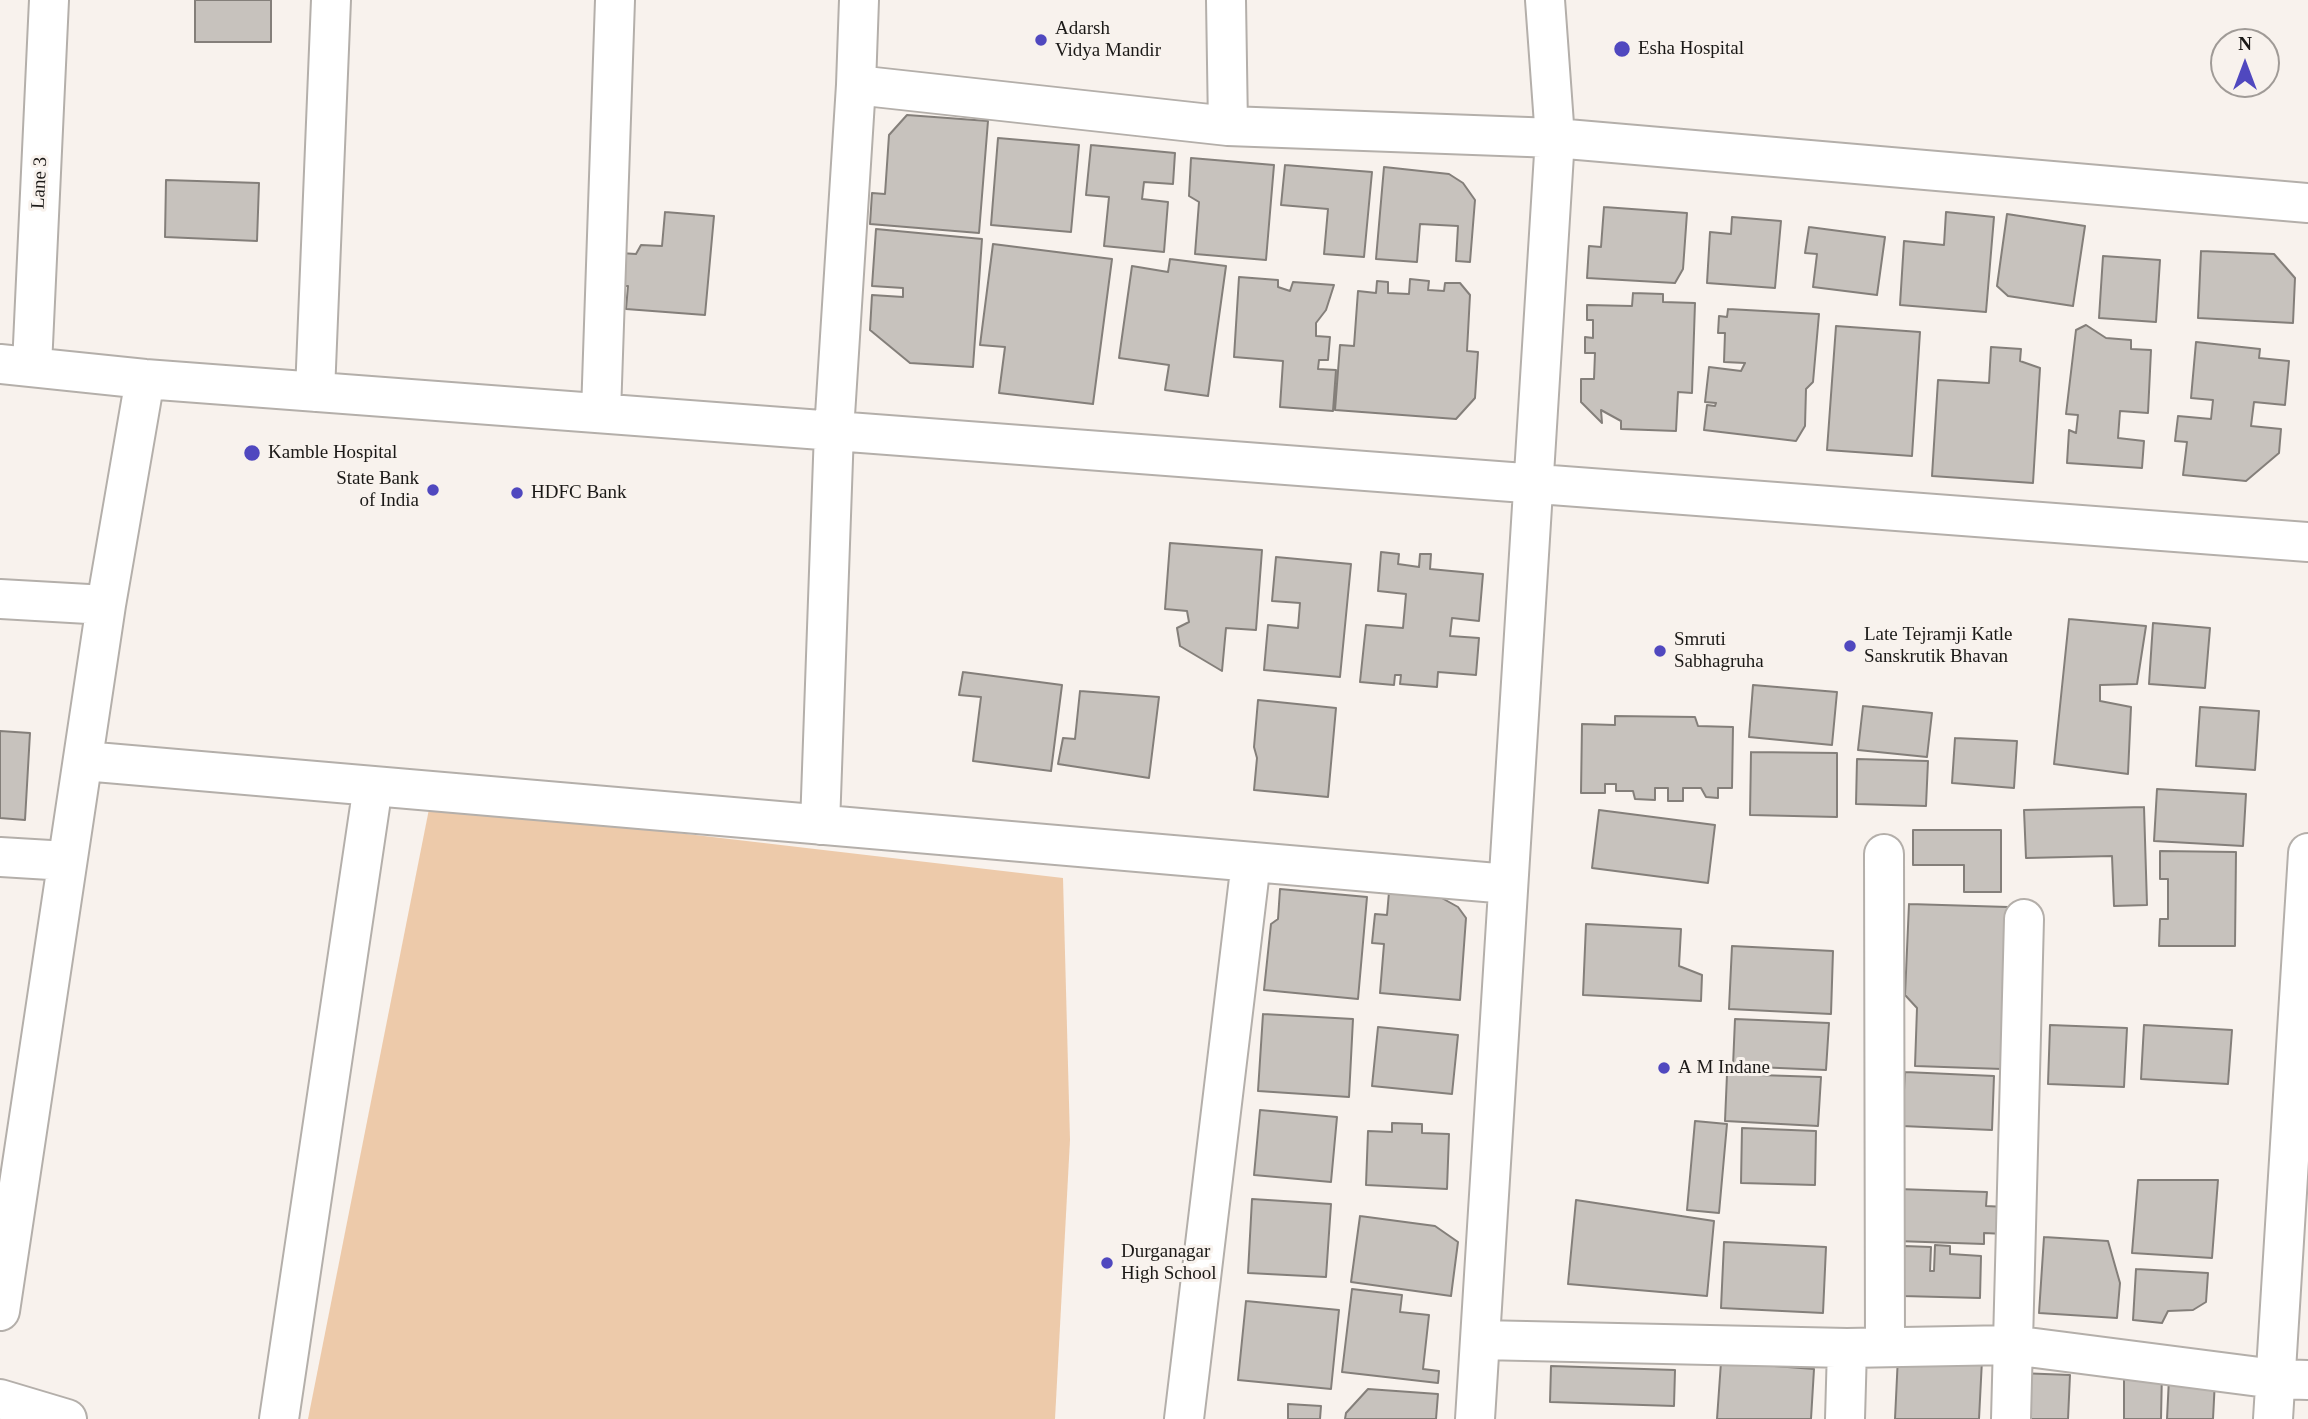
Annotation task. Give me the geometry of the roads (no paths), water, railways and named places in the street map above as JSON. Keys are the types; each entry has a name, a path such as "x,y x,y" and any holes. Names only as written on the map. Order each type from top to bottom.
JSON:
{"street":[{"name":"Lane 3","path":"16,365 49,0"},
{"path":"315,391 331,0"},
{"path":"601,413 615,0"},
{"path":"820,825 834,431 859,0"},
{"path":"1226,0 1228,126"},
{"path":"1475,1419 1555,138 1545,0"},
{"path":"856,85 1228,126 1555,138 2308,203"},
{"path":"16,365 145,379 2308,542"},
{"path":"0,1311 12,1146 67,861 106,605 145,379"},
{"path":"0,599 106,605"},
{"path":"84,761 1508,884"},
{"path":"279,1419 373,786"},
{"path":"2273,1419 2292,1379 2308,853"},
{"path":"1884,854 1885,1348"},
{"path":"0,857 67,861"},
{"path":"1184,1419 1251,862"},
{"path":"2011,1419 2024,919"},
{"path":"1480,1340 1847,1348 2012,1345 2292,1379"},
{"path":"1845,1419 1847,1348"},
{"path":"0,1399 67,1419"}],"place":[{"name":"Adarsh Vidya Mandir","path":"1041,40"},
{"name":"Esha Hospital","path":"1622,49"},
{"name":"Kamble Hospital","path":"252,453"},
{"name":"State Bank of India","path":"433,490"},
{"name":"HDFC Bank","path":"517,493"},
{"name":"Late Tejramji Katle Sanskrutik Bhavan","path":"1850,646"},
{"name":"Smruti Sabhagruha","path":"1660,651"},
{"name":"A M Indane","path":"1664,1068"},
{"name":"Durganagar High School","path":"1107,1263"}]}
